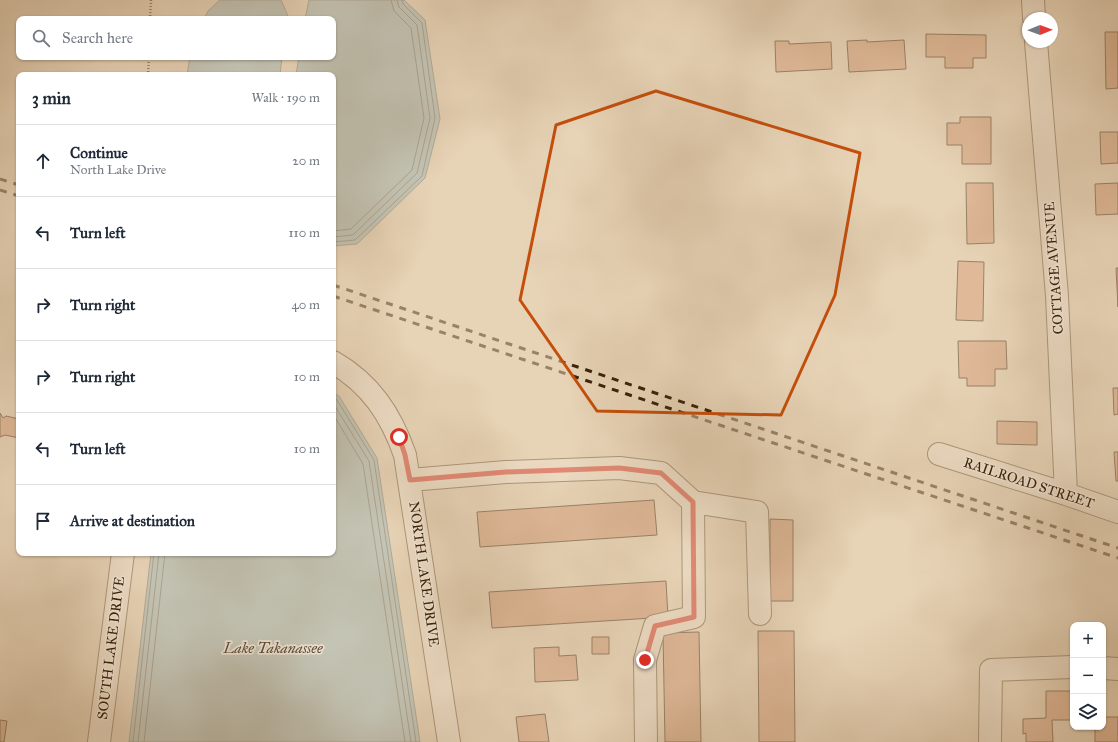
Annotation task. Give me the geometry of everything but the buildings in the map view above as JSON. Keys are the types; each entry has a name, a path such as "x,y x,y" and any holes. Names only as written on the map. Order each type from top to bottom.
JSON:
{"street":[{"path":"1033,0 1034,12"},
{"name":"COTTAGE AVENUE","path":"1036,48 1057,296 1066,494"},
{"name":"NORTH LAKE DRIVE","path":"336,364 359,380 377,399 389,417 399,437 405,455 449,742"},
{"name":"RAILROAD STREET","path":"939,454 1118,512"},
{"path":"410,480 506,472 619,468 661,473 693,502 757,512 760,614"},
{"path":"646,742 645,660 655,626 694,617 693,502"},
{"name":"SOUTH LAKE DRIVE","path":"99,742 123,556"},
{"path":"990,742 990,670 1070,667"},
{"path":"1106,668 1118,669"}],"path":[{"path":"150,16 151,0"},
{"path":"148,72 149,60"}],"highlighted area":[{"path":"656,91 860,153 835,295 781,415 597,411 520,300 556,125"}],"water":[{"path":"220,0 281,0 288,16 206,16 208,11"},
{"path":"309,0 404,0 425,20 440,119 425,178 357,244 336,246 336,72 296,72 298,60 336,60 336,16 306,16"},
{"path":"190,60 282,60 280,72 188,72"},
{"name":"Lake Takanassee","path":"336,394 339,396 377,458 420,742 129,742 151,556 336,556"}],"railway":[{"path":"0,179 16,184"},
{"path":"0,190 16,195"},
{"path":"336,286 1118,548"},
{"path":"336,297 1118,558"}],"route":[{"path":"399,437 405,455 410,480 506,472 619,468 661,473 693,502 694,617 655,626 645,660"}]}
